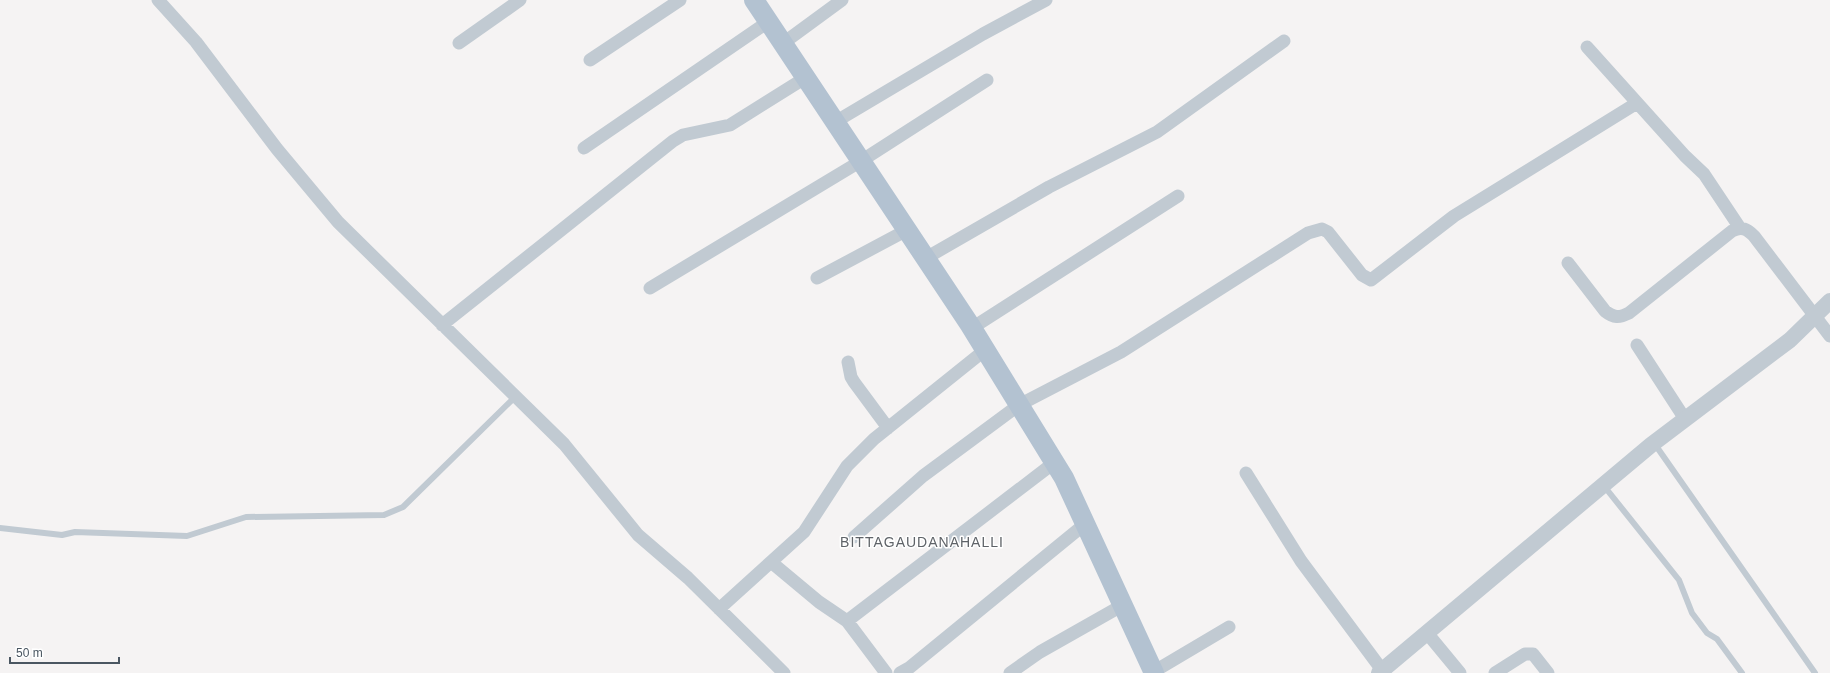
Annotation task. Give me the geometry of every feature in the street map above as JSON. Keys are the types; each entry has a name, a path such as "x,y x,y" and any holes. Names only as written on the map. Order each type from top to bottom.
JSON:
{"main road":[{"path":"754,0 972,328 1055,462 1064,478 1154,672"}],"street":[{"path":"158,0 196,42 277,148 338,222 568,450 638,535 684,575 784,673"},
{"path":"459,43 520,0"},
{"path":"590,60 680,0"},
{"path":"782,44 842,0"},
{"path":"835,122 983,34 1046,0"},
{"path":"584,148 768,22"},
{"path":"926,258 1049,187 1158,132 1284,41"},
{"path":"1587,47 1685,156 1704,174 1740,228"},
{"path":"442,325 673,141 683,135 730,125 805,78"},
{"path":"650,288 861,161 987,80"},
{"path":"854,537 923,476 1019,405 1121,352 1316,229 1322,229 1328,232 1362,275 1371,280 1454,216 1637,102"},
{"path":"972,328 1178,196"},
{"path":"1568,263 1605,311 1613,316 1621,317 1629,313 1732,231 1740,228 1747,229 1816,315 1830,336"},
{"path":"817,278 907,230"},
{"path":"1246,473 1301,561 1381,672 1654,443 1790,340 1830,301"},
{"path":"1637,345 1686,419"},
{"path":"719,609 810,525 847,466 888,428 985,350"},
{"path":"848,362 851,377 854,382 888,428"},
{"path":"847,621 1055,462"},
{"path":"900,673 909,668 1085,524"},
{"path":"771,562 819,602 839,614 847,621 886,673"},
{"path":"1010,673 1045,649 1122,605"},
{"path":"1154,672 1229,627"},
{"path":"1427,633 1460,673"},
{"path":"1495,673 1525,654 1533,654 1548,673"}],"lane":[{"path":"0,528 62,535 75,532 187,536 246,517 384,515 403,507 515,397"},
{"path":"1654,443 1815,673"},
{"path":"1603,485 1679,580 1692,613 1707,633 1717,639 1742,673"}],"district":[{"name":"BITTAGAUDANAHALLI","path":"922,542"}]}
